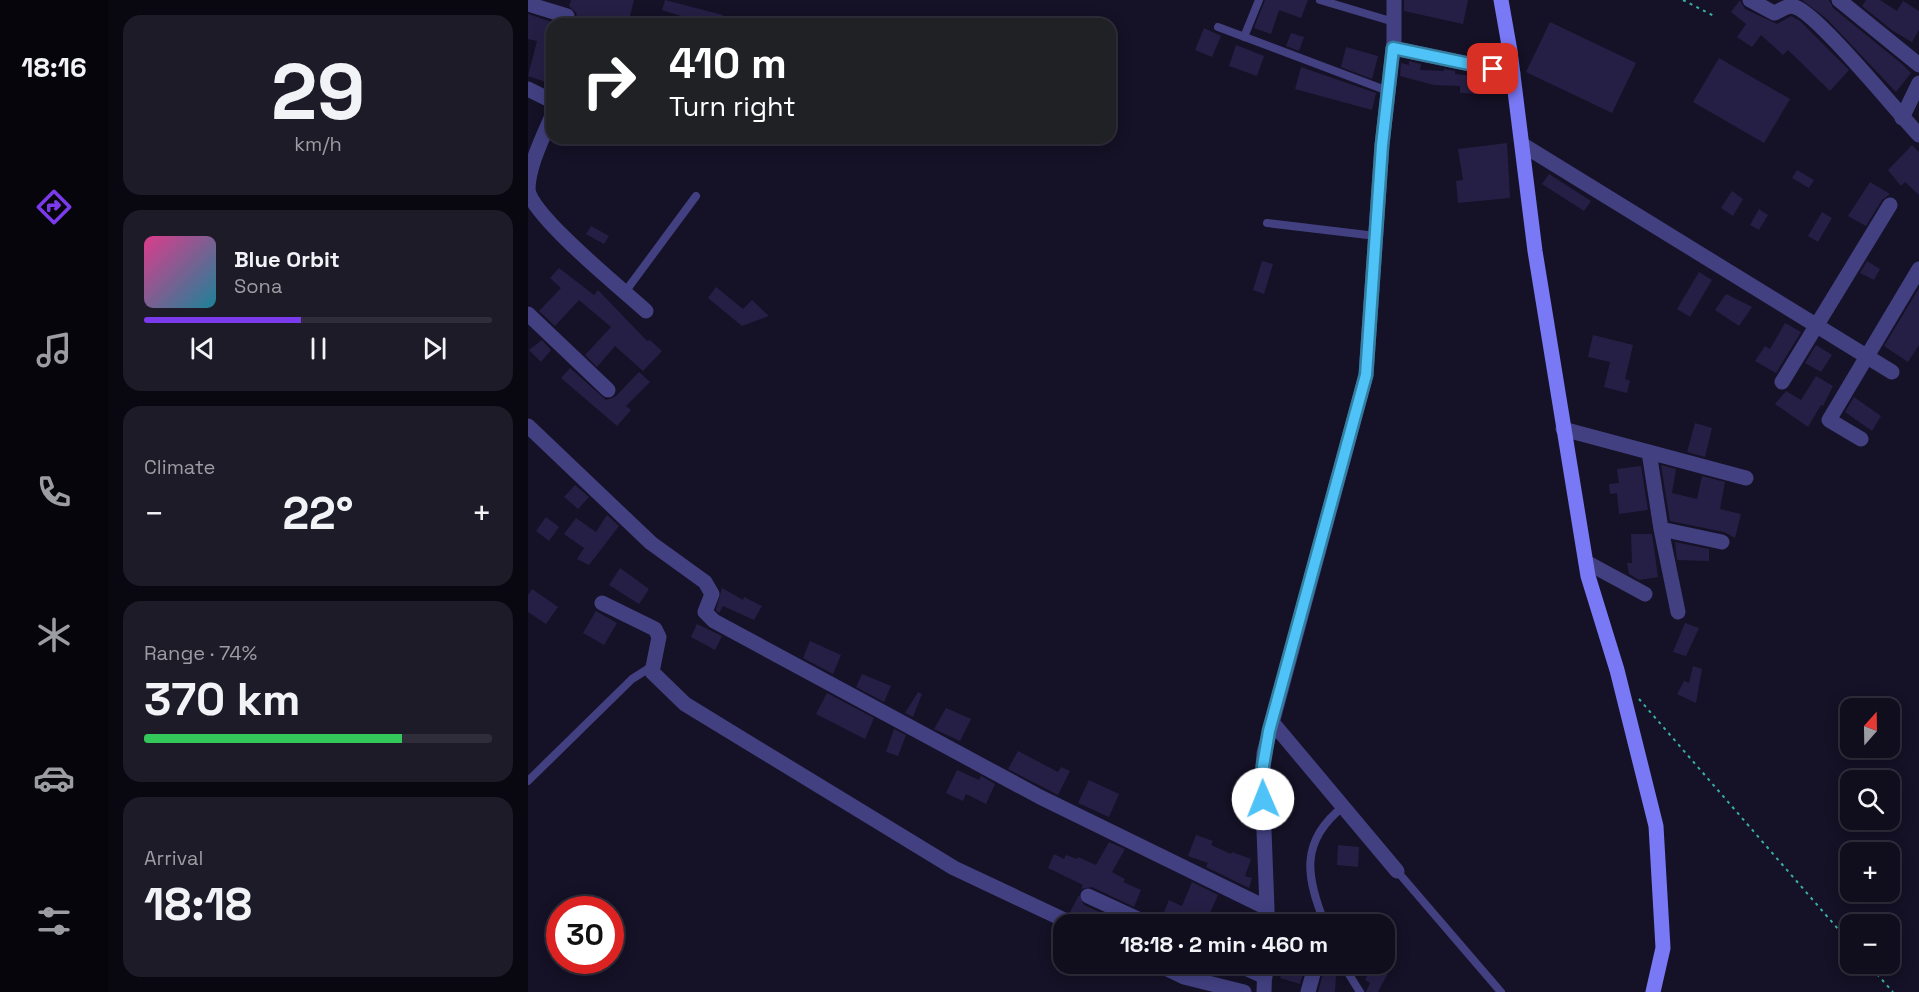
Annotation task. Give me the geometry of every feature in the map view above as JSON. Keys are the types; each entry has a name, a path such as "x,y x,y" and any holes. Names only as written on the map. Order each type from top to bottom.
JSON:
{"street":[{"path":"1267,914 1263,766 1272,722 1366,375 1393,48 1394,0"},
{"path":"1501,0 1523,145 1535,251 1586,562 1617,670 1656,826 1663,948 1653,992"},
{"path":"1750,0 1768,12 1780,12 1792,6 1799,8 1830,35 1919,135"},
{"path":"1846,2 1919,65"},
{"path":"528,4 567,16"},
{"path":"1393,48 1513,73"},
{"path":"1902,118 1919,83"},
{"path":"528,88 546,98"},
{"path":"546,130 528,174 528,190 535,206 646,310"},
{"path":"1523,145 1892,372"},
{"path":"1782,382 1890,205"},
{"path":"1861,439 1829,420 1919,269"},
{"path":"528,314 608,390"},
{"path":"528,426 651,543 705,582 712,594 705,612 714,621 1040,797 1267,908"},
{"path":"1563,429 1746,478"},
{"path":"1649,452 1660,529 1678,612"},
{"path":"1660,529 1722,542"},
{"path":"1586,562 1645,594"},
{"path":"602,603 655,629 659,637 651,666 656,678 685,704 954,868 1053,915"},
{"path":"1272,722 1397,871"},
{"path":"1088,896 1127,914"},
{"path":"1180,974 1244,992"},
{"path":"1308,992 1313,974"}],"lane":[{"path":"1244,37 1259,0"},
{"path":"1320,0 1394,22"},
{"path":"1218,27 1388,91"},
{"path":"625,292 696,196"},
{"path":"1267,223 1376,236"},
{"path":"528,781 632,679 651,666"},
{"path":"1321,914 1309,879 1312,848 1329,818 1344,806"},
{"path":"1397,871 1501,992"},
{"path":"1349,974 1360,992"}],"path":[{"path":"1683,0 1714,16"},
{"path":"1635,695 1840,931"},
{"path":"1877,974 1893,992"}],"building":[{"path":"571,0 634,0 630,18 575,18 577,14 569,6"},
{"path":"665,0 723,15 722,18 688,18 662,10"},
{"path":"1265,0 1308,0 1301,18 1279,10 1271,34 1254,28"},
{"path":"1404,0 1468,0 1463,24 1404,11"},
{"path":"1740,0 1745,9 1777,24 1791,16 1800,21 1849,70 1830,91 1788,50 1783,55 1761,35 1752,47 1737,37 1746,24 1731,12"},
{"path":"1802,0 1829,0 1833,8 1902,64 1911,73 1896,92 1827,19"},
{"path":"1866,0 1880,0 1897,11 1903,1 1919,11 1919,30 1912,42 1893,31 1862,6"},
{"path":"528,14 546,20 546,82 528,76 537,41 528,39"},
{"path":"1550,22 1636,63 1612,113 1526,72"},
{"path":"1204,28 1221,36 1212,57 1195,50"},
{"path":"1291,33 1304,37 1299,51 1286,46"},
{"path":"1236,45 1264,56 1257,76 1229,66"},
{"path":"1346,47 1378,56 1372,79 1341,67"},
{"path":"1719,58 1790,99 1764,143 1693,102"},
{"path":"1409,61 1421,64 1420,70 1444,71 1444,69 1455,71 1455,74 1484,77 1483,94 1460,93 1460,86 1434,85 1400,76 1401,63 1409,65"},
{"path":"1301,67 1376,93 1372,110 1295,89"},
{"path":"1507,143 1510,198 1458,203 1456,181 1463,180 1458,149"},
{"path":"1912,145 1919,152 1919,195 1905,182 1901,186 1888,170"},
{"path":"1797,170 1814,180 1809,188 1792,178"},
{"path":"1549,174 1591,201 1584,211 1542,184"},
{"path":"1870,182 1890,194 1882,200 1866,226 1848,216"},
{"path":"1732,191 1743,199 1733,216 1721,208"},
{"path":"1759,209 1768,215 1759,230 1750,225"},
{"path":"1822,212 1832,218 1818,242 1808,236"},
{"path":"591,226 609,236 604,244 586,234"},
{"path":"1262,261 1273,264 1264,294 1253,290"},
{"path":"1867,261 1880,269 1874,280 1860,273"},
{"path":"559,268 594,295 598,290 647,341 650,340 662,351 643,371 615,346 597,367 585,355 611,327 579,300 555,326 539,311 561,288 550,278"},
{"path":"1699,272 1712,280 1690,317 1677,309"},
{"path":"716,287 743,309 752,300 769,316 742,326 708,298"},
{"path":"1919,288 1919,345 1908,362 1884,346"},
{"path":"1726,294 1752,307 1739,326 1715,310"},
{"path":"1785,323 1801,332 1776,373 1755,361 1765,346 1770,349"},
{"path":"1593,335 1633,345 1625,379 1630,381 1627,393 1604,387 1610,362 1588,357"},
{"path":"542,340 551,350 541,362 529,350"},
{"path":"1816,345 1832,355 1821,372 1805,363"},
{"path":"570,368 606,400 615,397 639,372 650,382 626,406 631,410 617,426 561,378"},
{"path":"1816,376 1833,386 1823,406 1821,405 1808,427 1775,404 1786,391 1801,400"},
{"path":"1854,397 1881,416 1872,431 1845,412"},
{"path":"1695,423 1712,428 1705,457 1687,452"},
{"path":"1661,465 1676,469 1672,493 1697,499 1702,476 1725,482 1720,509 1741,514 1735,538 1724,532 1670,521"},
{"path":"1641,466 1648,510 1619,514 1617,493 1610,494 1609,484 1619,483 1617,469"},
{"path":"575,485 589,497 578,509 564,497"},
{"path":"607,515 619,526 589,565 577,559 584,548 564,534 576,518 596,532"},
{"path":"546,517 559,527 549,541 536,531"},
{"path":"1631,534 1652,534 1658,577 1639,580 1629,574 1627,563 1632,563"},
{"path":"1675,542 1709,549 1709,561 1677,560"},
{"path":"620,568 649,589 639,604 609,585"},
{"path":"722,588 743,600 744,597 762,606 754,620 723,606 719,613 716,610"},
{"path":"532,589 558,607 546,624 528,612 528,595"},
{"path":"596,611 617,623 604,645 583,633"},
{"path":"1685,623 1699,628 1686,656 1673,652"},
{"path":"697,624 722,636 715,650 691,637"},
{"path":"810,641 841,655 833,674 803,658"},
{"path":"1693,666 1702,669 1696,703 1677,694 1684,681 1689,683"},
{"path":"862,674 891,686 884,702 856,687"},
{"path":"918,692 922,694 913,717 905,713"},
{"path":"827,693 874,718 865,739 816,714"},
{"path":"946,708 971,719 960,741 934,729"},
{"path":"894,729 906,735 898,756 886,752"},
{"path":"1018,751 1058,772 1061,767 1070,771 1058,795 1008,769"},
{"path":"957,770 979,780 981,776 995,784 986,804 966,794 963,801 946,793"},
{"path":"1089,780 1119,794 1109,817 1078,803"},
{"path":"1196,835 1213,841 1211,845 1231,854 1232,852 1251,859 1245,876 1252,878 1249,888 1206,867 1208,863 1188,856"},
{"path":"1109,842 1125,849 1112,872 1125,879 1123,882 1141,890 1134,907 1092,887 1081,889 1083,885 1048,868 1054,854 1064,859 1066,855 1077,859 1078,857 1096,865"},
{"path":"1338,845 1359,847 1358,867 1337,865"},
{"path":"1192,882 1218,895 1209,914 1163,914 1169,900 1182,906"},
{"path":"1079,895 1084,905 1104,914 1074,914 1070,912"},
{"path":"1281,974 1303,974 1300,984 1280,978"},
{"path":"1323,974 1336,976 1335,992 1318,992"},
{"path":"1368,974 1387,974 1378,992 1366,992 1370,983 1365,980"}],"route":[{"path":"1263,799 1264,753 1269,731 1366,375 1370,345 1382,145 1393,48 1493,69"}]}
